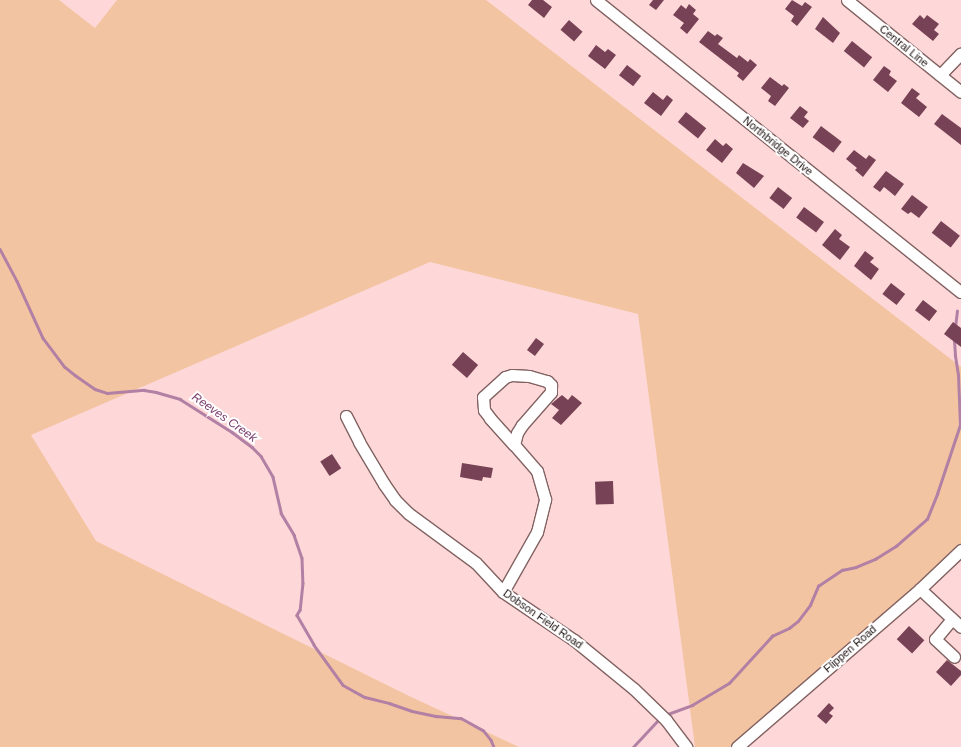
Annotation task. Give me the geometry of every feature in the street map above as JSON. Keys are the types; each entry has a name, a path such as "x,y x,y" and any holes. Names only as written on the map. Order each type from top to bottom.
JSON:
{"street":[{"name":"Northbridge Drive","path":"596,0 960,289"},
{"name":"Central Line","path":"847,0 961,92"},
{"path":"940,75 961,53"},
{"path":"503,592 537,532 545,499 537,471 490,418 484,410 483,397 505,377 512,375 529,376 547,381 551,385 551,392 517,433 514,445"},
{"name":"Dobson Field Road","path":"346,416 363,449 395,500 411,515 476,563 503,592 574,640 634,689 666,720 686,747"},
{"name":"Flippen Road","path":"737,747 920,589 961,550"},
{"path":"920,589 961,627"},
{"path":"952,619 932,636 954,657"}],"shaded area":[{"path":"0,0 59,0 95,28 117,0 486,0 961,367 961,547 740,747 695,747 638,314 430,262 31,435 96,541 409,696 519,747 0,747"}],"building":[{"path":"532,0 543,0 552,7 544,18 528,5"},
{"path":"653,0 664,0 656,10 649,5"},
{"path":"792,0 802,6 805,2 812,7 797,26 791,21 794,16 785,9"},
{"path":"689,4 696,10 693,14 699,19 687,34 680,28 684,23 673,15 681,5 686,9"},
{"path":"920,15 924,19 927,15 939,24 934,30 939,34 933,41 912,24"},
{"path":"823,17 840,33 833,43 815,29"},
{"path":"569,20 583,32 574,42 560,30"},
{"path":"708,31 715,36 717,34 723,38 718,44 737,58 739,55 748,62 750,59 757,65 743,81 737,76 739,73 699,42"},
{"path":"852,41 872,57 864,67 844,51"},
{"path":"596,45 605,52 608,49 616,55 605,69 588,56"},
{"path":"627,65 641,76 633,86 619,75"},
{"path":"884,66 891,71 889,75 897,81 888,92 873,80"},
{"path":"770,77 782,86 784,84 789,88 775,106 768,101 771,96 761,88"},
{"path":"912,88 920,94 916,98 927,107 919,117 901,103"},
{"path":"653,92 663,100 667,95 673,100 661,116 644,103"},
{"path":"800,106 808,112 804,117 809,121 803,128 790,118"},
{"path":"686,112 706,128 698,138 678,122"},
{"path":"942,114 961,128 961,145 934,124"},
{"path":"821,126 842,142 833,153 813,137"},
{"path":"715,139 723,146 726,143 733,149 722,163 706,150"},
{"path":"854,150 866,159 869,155 876,160 863,177 855,170 857,168 846,159"},
{"path":"743,163 764,176 754,188 736,173"},
{"path":"886,171 904,184 895,196 884,187 880,192 873,187"},
{"path":"778,187 792,198 784,209 769,198"},
{"path":"912,195 928,207 919,218 911,212 908,214 901,209"},
{"path":"804,207 824,222 816,232 796,217"},
{"path":"941,221 960,236 951,248 932,233"},
{"path":"835,229 842,235 839,239 850,247 840,260 822,245"},
{"path":"865,251 874,258 870,262 879,269 871,280 854,266"},
{"path":"891,283 905,294 897,305 882,294"},
{"path":"923,300 937,311 929,321 915,310"},
{"path":"953,322 961,328 961,347 944,334"},
{"path":"536,338 544,344 535,356 527,350"},
{"path":"463,352 478,365 467,378 452,365"},
{"path":"562,395 568,400 572,395 582,403 561,425 552,418 559,410 551,404"},
{"path":"332,454 341,468 330,476 320,462"},
{"path":"462,463 493,468 491,478 483,477 482,481 460,477"},
{"path":"613,481 614,504 596,505 595,482"},
{"path":"909,626 924,640 912,653 897,639"},
{"path":"947,660 961,671 961,675 951,686 936,672"},
{"path":"829,703 834,708 829,713 833,716 826,724 817,716"}],"waterway":[{"name":"Reeves Creek","path":"0,249 17,281 43,338 65,367 75,375 95,389 107,393 144,390 180,399 232,432 261,456 273,477 281,513 294,535 302,558 303,583 300,610 297,615 314,645 343,685 365,697 412,711 436,716 461,718 483,730 491,740 494,747"},
{"path":"955,327 957,311"},
{"path":"665,715 692,705 729,683 772,636 789,628 798,621 810,605 818,586 842,570 856,567 875,559 896,546 927,519 960,425 958,375 954,340"},
{"path":"633,747 659,719"}]}
